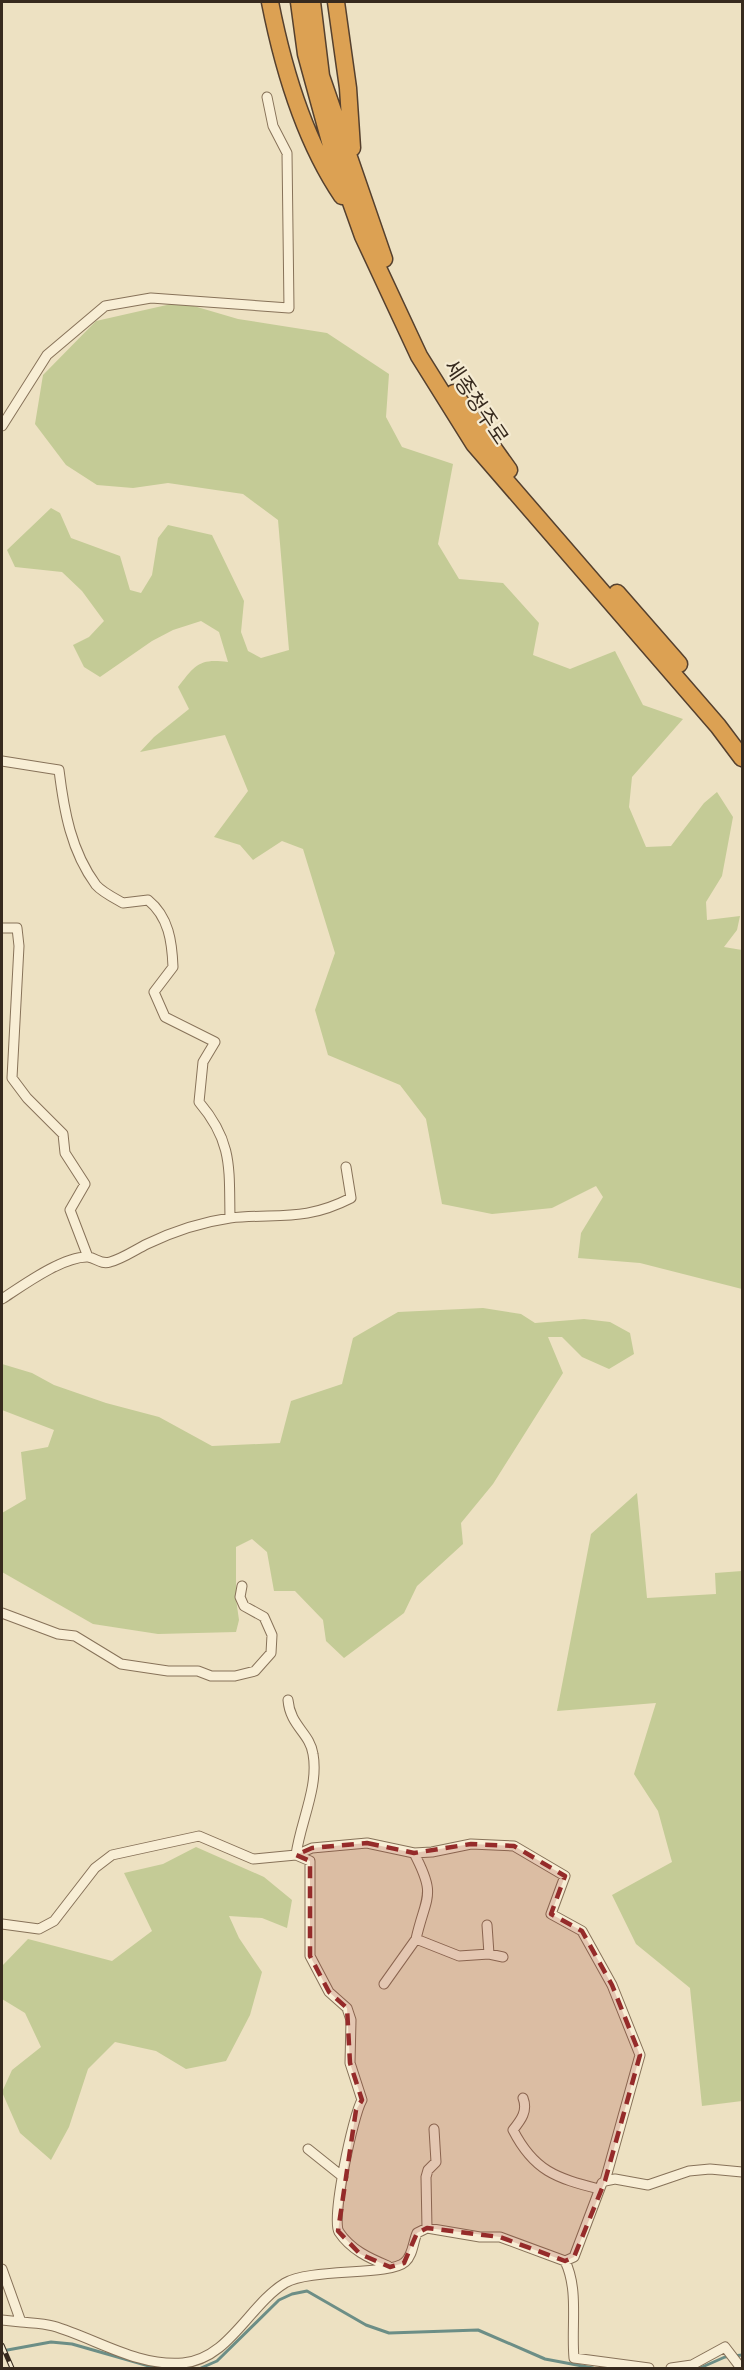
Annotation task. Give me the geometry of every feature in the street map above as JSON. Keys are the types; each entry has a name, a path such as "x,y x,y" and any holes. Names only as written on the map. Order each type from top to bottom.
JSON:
{"highway":[{"path":"270,2 279,44 307,128 329,177 357,218"},
{"name":"세종청주로","path":"299,2 311,70 332,149 357,218 419,356 474,444 718,726 742,758"},
{"name":"세종청주로","path":"312,2 321,76 383,257 435,366 508,469 648,628 742,741"},
{"path":"336,2 348,88 354,170"}],"street":[{"path":"2,426 47,355 105,306 151,298 289,308 286,153 273,126 267,98"},
{"path":"2,761 59,771 64,813 77,852 97,886 123,903 148,900 155,906 171,935 173,967 154,992 165,1017 215,1042 203,1062 199,1102 219,1130 229,1156 230,1218"},
{"path":"2,928 17,928 19,946 12,1078 27,1098 63,1134 65,1153 85,1184 70,1210 88,1257"},
{"path":"2,1299 45,1271 88,1257 101,1263 109,1262 195,1226 230,1218 295,1216 332,1208 351,1198 346,1167"},
{"path":"2,1613 58,1634 75,1636 121,1664 168,1671 198,1671 211,1676 235,1676 255,1671 271,1653 272,1635 264,1617 243,1606 240,1598 242,1586"},
{"path":"288,1700 289,1714 312,1747 314,1757 311,1787 299,1833 296,1855"},
{"path":"2,1924 39,1929 54,1921 95,1868 112,1855 199,1836 253,1859 296,1855 312,1848 367,1843 414,1852 432,1852 471,1844 514,1846 565,1876 551,1914 582,1931 612,1985 640,2055 605,2181 599,2189 574,2257 565,2261 500,2237 480,2237 427,2228 417,2233 411,2254 404,2263 390,2267 320,2274 286,2282 213,2354 184,2363 145,2360 53,2326 2,2320"},
{"path":"384,1984 416,1939 428,1900 428,1879 414,1852"},
{"path":"296,1855 310,1861 310,1956 328,1992 347,2008 351,2020 350,2063 362,2100 356,2110 343,2177 337,2220 338,2230 360,2254 390,2267"},
{"path":"487,1925 489,1954"},
{"path":"416,1939 459,1956 489,1954 503,1957"},
{"path":"523,2098 526,2104 524,2112 513,2130 526,2154 550,2174 599,2189"},
{"path":"427,2228 426,2177 428,2170 436,2162 434,2129"},
{"path":"308,2149 343,2177"},
{"path":"605,2181 615,2179 648,2185 688,2171 710,2169 742,2172"},
{"path":"565,2261 574,2291 571,2324 574,2358 649,2368"},
{"path":"2,2269 21,2322"},
{"path":"671,2368 692,2365 725,2347 739,2367"}],"highlighted area":[{"path":"367,1843 414,1853 471,1844 514,1846 565,1876 551,1914 582,1931 612,1985 640,2055 605,2181 574,2257 565,2261 500,2237 427,2228 417,2233 404,2263 390,2267 360,2254 338,2231 356,2110 362,2100 350,2063 347,2008 329,1992 310,1956 310,1861 296,1855 312,1848"}],"green space":[{"path":"180,302 238,319 327,333 389,374 386,417 402,447 453,464 438,544 459,579 503,583 539,623 533,655 570,669 615,651 643,705 683,719 632,777 629,807 646,847 671,846 704,803 717,792 733,817 722,876 706,902 707,920 740,916 737,930 724,947 742,950 742,1289 640,1263 578,1258 581,1233 603,1197 596,1186 552,1208 492,1214 442,1204 426,1119 400,1085 328,1055 315,1010 335,953 303,849 282,841 253,860 240,845 214,837 248,791 225,735 140,752 154,737 189,709 178,687 189,673 204,662 228,662 219,632 201,621 173,630 152,641 100,677 84,667 73,645 89,637 104,621 82,591 62,572 15,567 7,550 51,508 60,513 71,538 120,556 130,590 141,593 152,575 158,538 168,525 212,535 244,601 241,632 248,651 261,658 289,650 278,520 243,494 168,483 133,488 97,485 66,465 35,424 43,375 96,321"},
{"path":"483,1308 521,1314 535,1323 584,1319 610,1322 630,1333 634,1354 609,1369 582,1357 562,1337 548,1337 563,1373 493,1484 461,1523 463,1544 417,1586 404,1613 344,1658 326,1641 323,1620 295,1591 274,1591 267,1552 252,1539 236,1547 236,1599 239,1620 236,1632 158,1634 93,1624 2,1572 2,1513 26,1499 21,1452 48,1447 54,1430 2,1410 2,1364 32,1373 54,1385 106,1403 159,1417 212,1446 280,1443 291,1401 342,1384 353,1338 398,1312"},
{"path":"637,1493 647,1598 716,1594 715,1573 742,1571 742,2101 702,2106 690,1988 636,1944 612,1895 672,1862 658,1811 634,1774 656,1703 557,1711 591,1534"},
{"path":"196,1847 264,1877 292,1900 287,1928 262,1918 229,1916 239,1938 262,1972 250,2015 226,2061 186,2069 156,2051 115,2042 88,2069 69,2127 51,2160 20,2133 2,2092 12,2070 41,2047 25,2013 2,1999 3,1965 28,1939 112,1961 152,1931 124,1873 163,1864"}],"waterway":[{"path":"201,2368 217,2361 279,2300 307,2291 366,2325 389,2333 478,2330 545,2359 593,2368"},
{"path":"2,2351 51,2342 72,2344 156,2368"},
{"path":"700,2368 725,2357 742,2355"}],"railway":[{"path":"2,2345 12,2368"}]}
